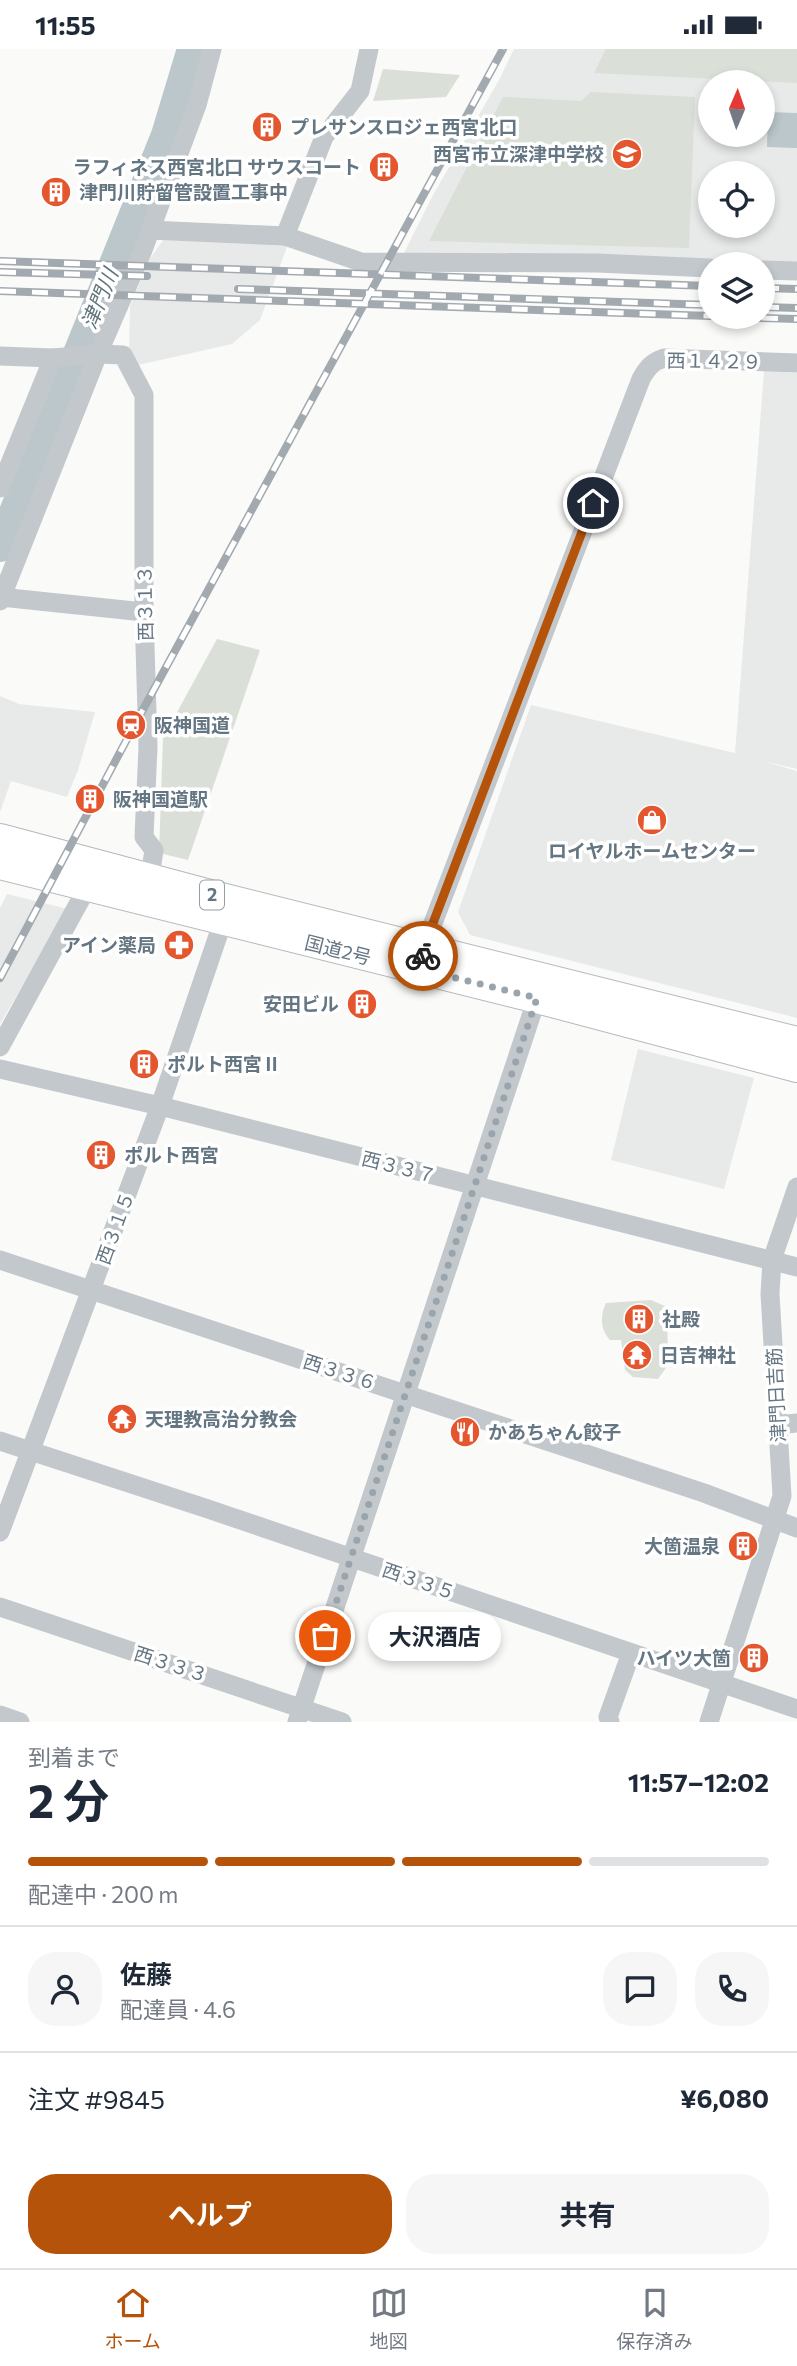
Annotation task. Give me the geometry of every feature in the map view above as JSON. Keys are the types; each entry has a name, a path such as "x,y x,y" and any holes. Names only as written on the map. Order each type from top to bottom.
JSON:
{"highway":[{"name":"国道2号","path":"0,839 238,902 537,998 797,1067"},
{"name":"国道2号","path":"0,864 223,921 422,959 797,1042"}],"street":[{"path":"144,613 1,599 94,355 115,319 143,250 197,104 212,49"},
{"path":"285,236 324,137 360,91 369,49"},
{"path":"150,230 285,236 361,262 597,263 698,267"},
{"path":"775,270 797,271"},
{"path":"0,356 56,358 94,355"},
{"name":"西３１３","path":"94,355 123,355 144,395 144,613 148,747 144,837 154,850 150,877"},
{"path":"0,488 56,358"},
{"name":"西１４２９","path":"422,959 646,369 664,358 797,363"},
{"path":"0,1047 88,886"},
{"name":"西３１５","path":"0,1532 92,1291 223,921"},
{"path":"299,1715 537,998"},
{"name":"西３３７","path":"0,1069 159,1106 797,1267"},
{"name":"津門日吉筋","path":"709,1722 782,1496 787,1424 770,1294 772,1260 797,1187"},
{"name":"西３３６","path":"0,1260 691,1488 797,1528"},
{"name":"西３３５","path":"0,1441 797,1709"},
{"name":"西３３３","path":"0,1607 299,1715 342,1722"},
{"path":"610,1722 608,1717 631,1653"},
{"path":"0,1715 20,1722"}],"shaded area":[{"name":"西宮市立深津中学校","path":"514,49 797,49 797,264 775,263 775,252 698,252 698,261 404,253"},
{"path":"606,49 797,49 797,83 775,82 775,70 698,70 698,78 594,73"},
{"path":"383,69 460,75 446,97 373,101"},
{"name":"西宮市立深津中学校","path":"591,92 695,97 689,248 429,241 503,97 581,101"},
{"path":"775,112 797,113 797,148 767,147 775,147"},
{"path":"164,239 288,244 260,320 232,344 138,365 129,350 130,306 149,260"},
{"path":"764,371 797,373 797,769 762,761 797,771 797,1018 470,935 458,912 531,705 735,753"},
{"path":"217,639 260,650 188,860 159,853 163,738"},
{"path":"0,696 19,704 95,712 67,797 11,781 0,812"},
{"path":"7,894 68,909 0,1024 0,908"},
{"path":"638,1049 754,1078 724,1189 611,1160"},
{"name":"日吉神社","path":"651,1300 667,1307 668,1365 658,1379 633,1377 625,1370 621,1340 610,1340 602,1322 606,1303"}],"waterway":[{"name":"津門川","path":"0,547 166,135 192,49"}],"railway":[{"path":"0,978 134,726 503,49"},
{"path":"0,261 698,286"},
{"path":"0,272 147,276"},
{"path":"775,288 797,289"},
{"path":"238,289 698,305"},
{"path":"0,291 698,316"},
{"path":"775,307 797,308"},
{"path":"775,318 797,319"}],"way so far":[{"path":"325,1636 537,998 419,969 423,956"}],"place":[{"name":"プレサンスロジェ西宮北口","path":"267,127"},
{"name":"西宮市立深津中学校","path":"627,154"},
{"name":"ラフィネス西宮北口 サウスコート","path":"384,167"},
{"name":"津門川貯留管設置工事中","path":"56,192"},
{"name":"阪神国道","path":"131,725"},
{"name":"阪神国道駅","path":"90,799"},
{"name":"ロイヤルホームセンター","path":"652,820"},
{"name":"アイン薬局","path":"179,945"},
{"name":"安田ビル","path":"362,1004"},
{"name":"ポルト西宮Ⅱ","path":"144,1064"},
{"name":"ポルト西宮","path":"101,1155"},
{"name":"社殿","path":"639,1319"},
{"name":"日吉神社","path":"637,1355"},
{"name":"天理教高治分教会","path":"122,1419"},
{"name":"かあちゃん餃子","path":"465,1432"},
{"name":"大箇温泉","path":"743,1546"},
{"name":"大沢酒店","path":"325,1636"},
{"name":"ハイツ大箇","path":"754,1658"}],"route":[{"path":"423,956 430,931 593,503"}]}
